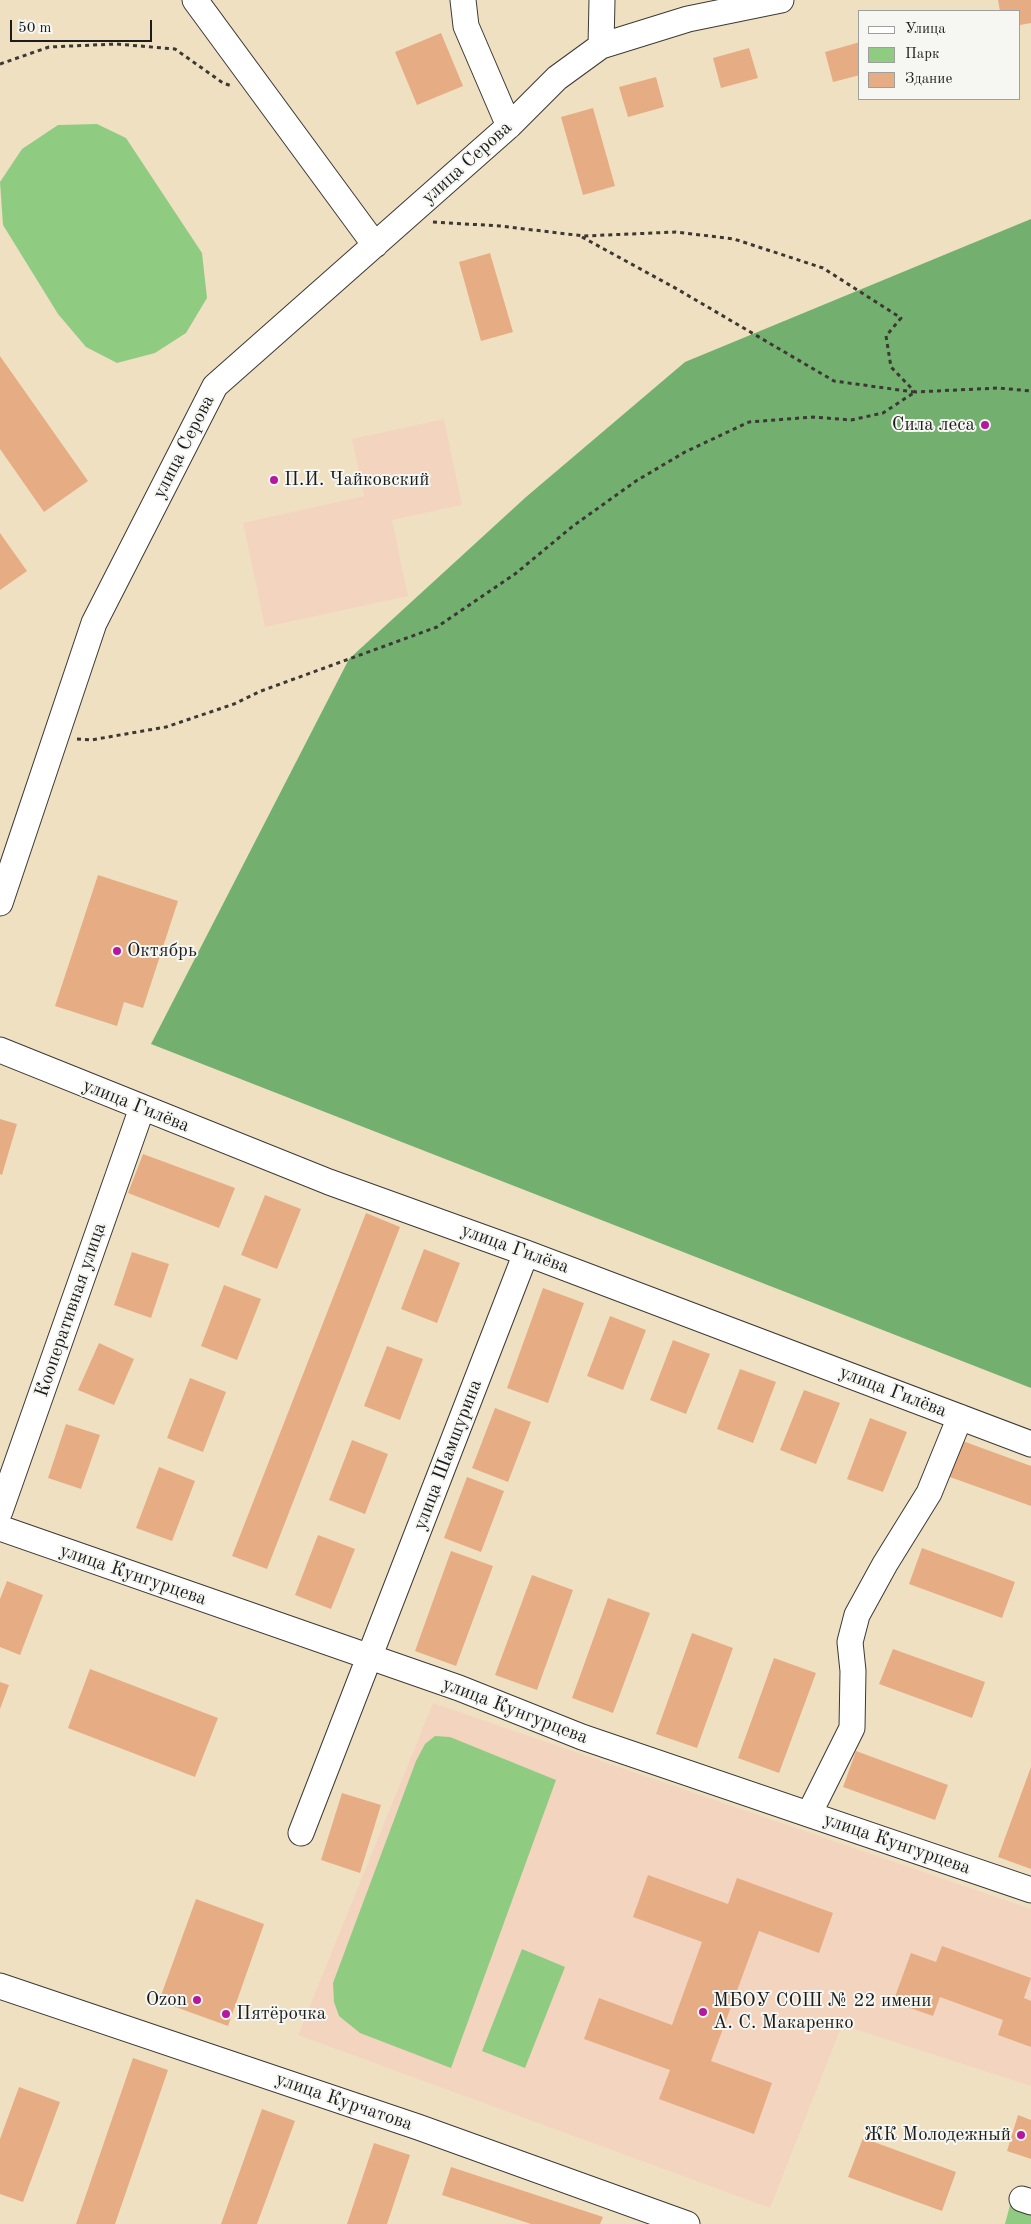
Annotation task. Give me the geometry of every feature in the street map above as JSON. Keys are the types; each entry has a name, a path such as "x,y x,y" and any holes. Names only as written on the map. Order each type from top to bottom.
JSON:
{"street":[{"path":"194,0 375,244"},
{"path":"463,0 466,26 510,126"},
{"path":"601,46 602,0"},
{"name":"улица Серова","path":"0,903 94,623 215,386 510,126 557,78 601,46 688,19 781,0"},
{"name":"улица Гилёва","path":"0,1050 330,1182 526,1253 1031,1444"},
{"name":"Кооперативная улица","path":"0,1511 142,1108"},
{"name":"улица Шамшурина","path":"301,1833 526,1253"},
{"path":"809,1814 852,1728 853,1671 850,1642 857,1616 885,1564 930,1493 960,1417"},
{"name":"улица Кунгурцева","path":"0,1528 459,1688 582,1737 1031,1890"},
{"name":"улица Курчатова","path":"0,1986 418,2127 643,2217 686,2224"}],"path":[{"path":"0,64 49,46 116,44 175,49 223,83 238,89"},
{"path":"404,220 500,226 578,235 676,232 734,238 823,268 901,318 886,336 891,367 915,392"},
{"path":"578,235 677,289 834,381 915,392 998,388 1031,391"},
{"path":"58,730 77,739 91,740 162,728 234,704 261,691 421,634 463,610 541,555 573,526 636,481 685,452 749,422 812,418 851,420 883,413 915,392"}],"shaded area":[{"path":"444,419 462,505 392,520 408,596 265,627 243,523 364,496 352,439"},
{"path":"433,1703 1031,1909 1031,2086 842,2025 770,2208 298,2035"}],"green space":[{"path":"97,124 126,138 202,253 207,298 186,333 155,353 117,363 86,347 58,314 3,225 0,182 22,149 58,125"},
{"path":"1031,219 1031,1388 151,1044 349,659 526,497 685,362"},
{"path":"435,1736 450,1737 556,1780 451,2068 360,2033 339,2016 334,2002 333,1983 416,1761 425,1744"},
{"path":"522,1949 565,1967 525,2068 482,2051"},
{"path":"1010,2205 1031,2212 1031,2224 1005,2224"}],"building":[{"path":"998,0 1031,0 1031,23 1021,25 1021,10 1000,10"},
{"path":"441,33 463,86 417,105 395,52"},
{"path":"858,43 858,76 833,82 825,52"},
{"path":"749,48 758,78 721,88 713,58"},
{"path":"656,77 664,107 628,117 619,87"},
{"path":"593,108 615,186 583,195 561,117"},
{"path":"490,253 513,332 481,341 459,262"},
{"path":"0,356 88,481 44,512 0,449"},
{"path":"0,533 27,571 0,590"},
{"name":"Октябрь","path":"98,875 178,901 143,1008 124,1002 117,1026 55,1006"},
{"path":"0,1119 17,1124 2,1175 0,1174"},
{"path":"143,1154 235,1188 219,1228 128,1193"},
{"path":"265,1195 301,1209 277,1269 241,1255"},
{"path":"366,1213 400,1227 267,1569 232,1556"},
{"path":"424,1249 460,1263 437,1323 401,1309"},
{"path":"132,1252 169,1264 151,1318 114,1305"},
{"path":"224,1285 261,1299 237,1360 201,1346"},
{"path":"543,1288 584,1303 548,1403 507,1388"},
{"path":"610,1316 646,1330 623,1390 587,1376"},
{"path":"673,1340 710,1354 686,1414 650,1400"},
{"path":"99,1343 134,1359 114,1405 78,1390"},
{"path":"387,1346 423,1359 400,1420 364,1406"},
{"path":"740,1369 776,1382 753,1443 717,1429"},
{"path":"190,1378 226,1392 203,1452 167,1438"},
{"path":"804,1390 840,1403 816,1464 780,1450"},
{"path":"495,1408 531,1422 508,1482 472,1468"},
{"path":"870,1418 907,1432 883,1492 847,1479"},
{"path":"66,1424 100,1435 81,1489 48,1478"},
{"path":"352,1440 388,1454 365,1514 329,1500"},
{"path":"960,1440 1031,1466 1031,1506 947,1476"},
{"path":"159,1467 195,1481 172,1541 136,1528"},
{"path":"467,1477 504,1491 481,1552 444,1538"},
{"path":"318,1535 355,1549 331,1609 295,1595"},
{"path":"922,1548 1015,1582 1002,1618 909,1584"},
{"path":"451,1551 493,1566 456,1666 415,1651"},
{"path":"532,1575 573,1590 537,1690 495,1675"},
{"path":"7,1581 43,1595 20,1655 0,1647 0,1599"},
{"path":"608,1598 650,1613 613,1713 572,1698"},
{"path":"692,1633 733,1648 697,1748 656,1734"},
{"path":"893,1649 985,1682 972,1718 879,1684"},
{"path":"774,1658 816,1673 779,1773 738,1758"},
{"path":"90,1669 218,1718 195,1777 68,1728"},
{"path":"0,1682 9,1685 0,1709"},
{"path":"856,1751 948,1785 935,1820 843,1787"},
{"path":"1031,1767 1031,1869 998,1857"},
{"path":"342,1793 381,1805 360,1873 321,1860"},
{"name":"МБОУ СОШ № 22 имени А. С. Макаренко","path":"648,1875 728,1904 737,1878 833,1913 819,1953 759,1931 711,2061 772,2083 754,2134 659,2099 670,2070 584,2039 599,1998 672,2025 702,1942 633,1917"},
{"path":"196,1899 264,1924 228,2026 159,2001"},
{"path":"942,1946 1031,1978 1024,1998 1031,2001 1031,2047 998,2035 1003,2020 940,1997 933,2016 893,2002 911,1953 936,1962"},
{"path":"133,2058 168,2070 115,2224 76,2224"},
{"path":"19,2087 60,2102 23,2202 0,2194 0,2139"},
{"path":"262,2109 295,2121 257,2224 221,2224"},
{"name":"ЖК Молодежный","path":"1018,2115 1031,2120 1031,2159 1007,2151"},
{"path":"863,2138 956,2172 942,2211 848,2177"},
{"path":"374,2143 410,2155 387,2224 347,2224"},
{"path":"451,2167 603,2217 600,2224 531,2224 442,2195"}],"place":[{"name":"Сила леса","path":"985,425"},
{"name":"П.И. Чайковский","path":"274,480"},
{"name":"Октябрь","path":"117,951"},
{"name":"Ozon","path":"197,2000"},
{"name":"МБОУ СОШ № 22 имени А. С. Макаренко","path":"703,2012"},
{"name":"Пятёрочка","path":"226,2014"},
{"name":"ЖК Молодежный","path":"1021,2135"}]}
